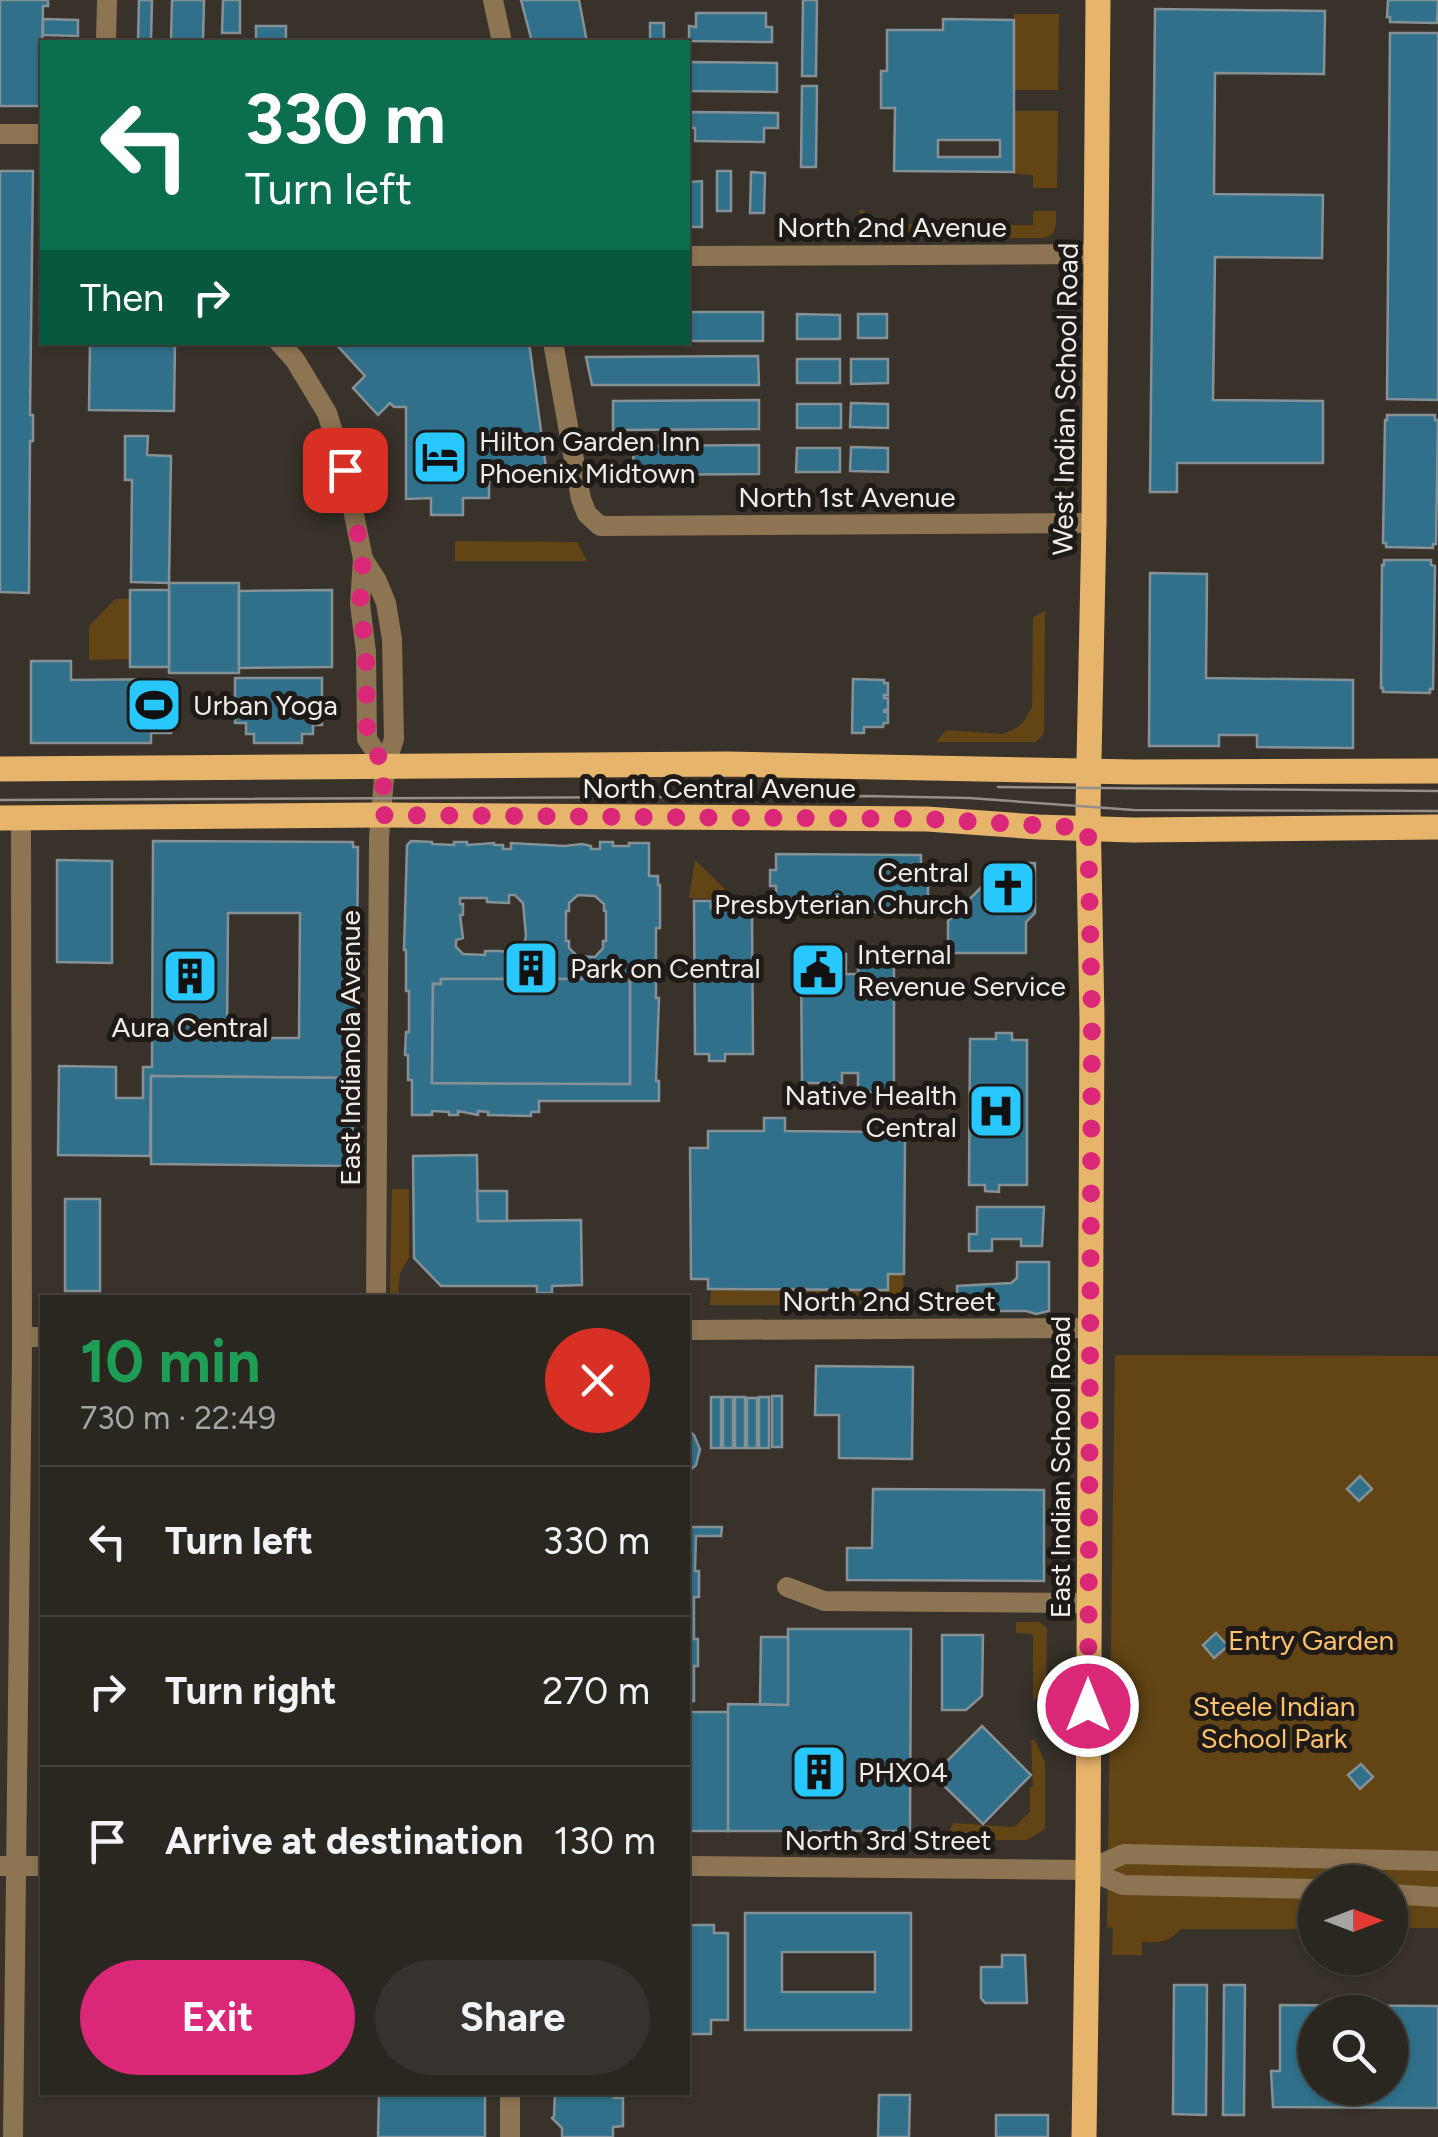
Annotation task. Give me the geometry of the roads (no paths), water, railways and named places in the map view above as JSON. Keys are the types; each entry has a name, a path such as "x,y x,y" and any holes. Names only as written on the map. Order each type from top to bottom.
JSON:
{"main road":[{"name":"West Indian School Road","path":"1089,798 1098,0"},
{"name":"North Central Avenue","path":"0,769 728,764 1438,771"},
{"name":"East Indian School Road","path":"1084,2137 1092,1019 1089,798"},
{"name":"North Central Avenue","path":"10,818 381,806 927,819 1088,828 1438,827"}],"street":[{"path":"106,40 107,0"},
{"path":"492,0 502,40"},
{"path":"0,134 40,134"},
{"name":"North 2nd Avenue","path":"690,256 1096,254"},
{"name":"East Indianola Avenue","path":"282,345 327,413 346,476 363,559 386,603 392,638 394,739 385,766 378,857 376,1295"},
{"name":"North 1st Avenue","path":"554,345 581,499 587,514 600,526 1094,524"},
{"path":"10,818 32,1337 8,1866 12,2137"},
{"name":"North 2nd Street","path":"690,1330 1090,1328"},
{"path":"787,1586 824,1602 1089,1604"},
{"path":"1088,1870 1124,1854 1438,1861"},
{"path":"8,1866 40,1866"},
{"name":"North 3rd Street","path":"690,1866 1088,1870"},
{"path":"1088,1870 1123,1885 1298,1889"},
{"path":"1408,1896 1438,1898"},
{"path":"510,2095 510,2137"}],"tram line":[{"path":"998,787 1438,791"},
{"path":"0,800 865,796 969,798 1134,810 1438,811"}],"place":[{"name":"Hilton Garden Inn Phoenix Midtown","path":"440,457"},
{"name":"Urban Yoga","path":"154,705"},
{"name":"Central Presbyterian Church","path":"1008,888"},
{"name":"Park on Central","path":"531,968"},
{"name":"Internal Revenue Service","path":"818,970"},
{"name":"Aura Central","path":"190,976"},
{"name":"Native Health Central","path":"996,1111"},
{"name":"PHX04","path":"819,1772"}],"park label":[{"name":"Entry Garden","path":"1311,1640"},
{"name":"Steele Indian School Park","path":"1274,1722"}]}
